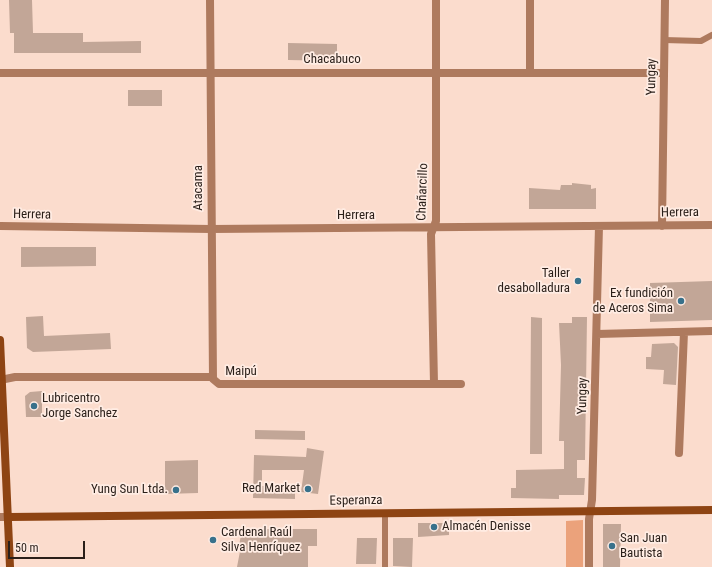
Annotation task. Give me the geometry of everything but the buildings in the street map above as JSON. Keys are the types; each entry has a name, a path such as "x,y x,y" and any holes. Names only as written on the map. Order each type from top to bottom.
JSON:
{"main road":[{"path":"0,340 2,432 9,517 10,567"},
{"name":"Esperanza","path":"9,517 712,510"}],"street":[{"name":"Atacama","path":"210,0 212,377"},
{"name":"Chañarcillo","path":"434,384 431,234 436,221 436,0"},
{"path":"530,0 530,72"},
{"name":"Yungay","path":"662,226 665,0"},
{"name":"Chacabuco","path":"0,73 664,73"},
{"name":"Herrera","path":"0,226 211,229 712,225"},
{"name":"Yungay","path":"589,567 599,226"},
{"path":"597,334 712,331"},
{"path":"679,453 684,332"},
{"name":"Maipú","path":"1,379 15,377 212,377 215,382 219,384 461,384"},
{"name":"Esperanza","path":"0,517 9,517"}],"lane":[{"path":"664,40 700,41 712,35"},
{"path":"385,513 386,567"}],"shaded area":[{"path":"583,520 583,567 566,567 566,521"}],"place":[{"name":"Taller desabolladura","path":"578,281"},
{"name":"Ex fundición de Aceros Sima","path":"681,301"},
{"name":"Lubricentro Jorge Sanchez","path":"34,406"},
{"name":"Red Market","path":"308,489"},
{"name":"Yung Sun Ltda.","path":"176,490"},
{"name":"Almacén Denisse","path":"434,527"},
{"name":"Cardenal Raúl Silva Henríquez","path":"213,540"},
{"name":"San Juan Bautista","path":"612,546"}]}
